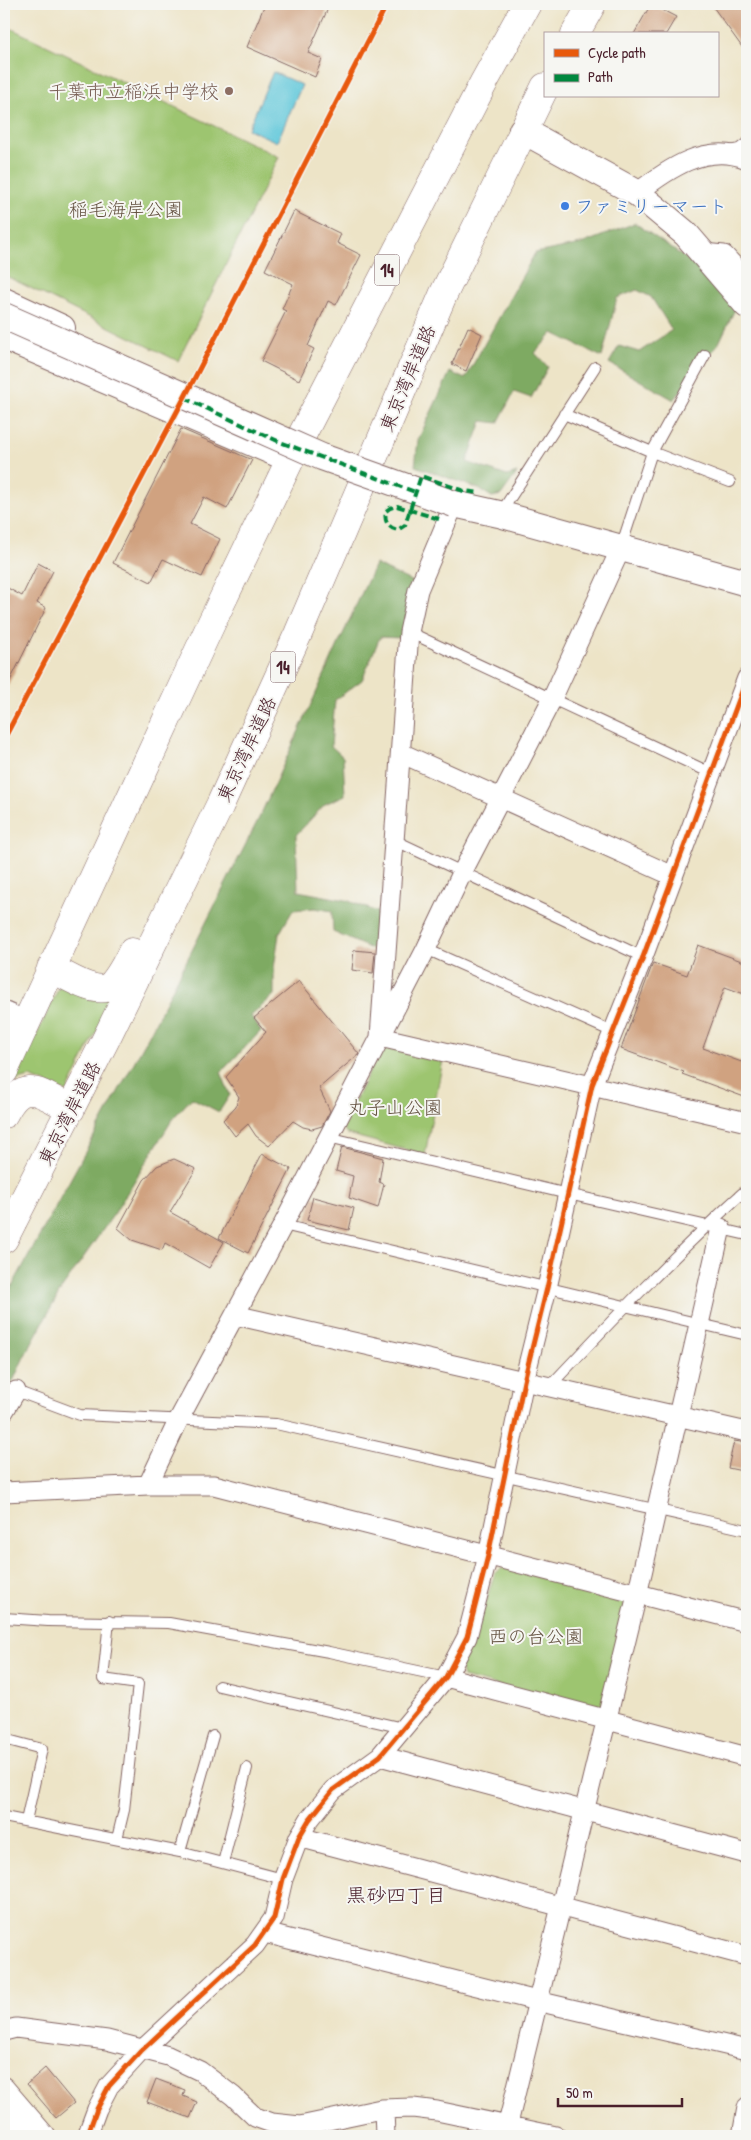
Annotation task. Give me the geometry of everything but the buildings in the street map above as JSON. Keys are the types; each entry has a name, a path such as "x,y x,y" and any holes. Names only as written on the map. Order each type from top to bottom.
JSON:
{"highway":[{"name":"14","path":"4,1071 15,1019 51,968 207,632 296,447 484,82 527,4"},
{"path":"576,32 592,4"},
{"name":"東京湾岸道路","path":"4,1239 71,1109 177,894 298,634 443,295 522,130 544,89"},
{"path":"51,968 96,990 107,987 115,980 138,943 177,894"},
{"path":"4,1114 12,1099 21,1092 29,1090 44,1095 71,1109"}],"street":[{"path":"522,130 637,194 686,234 747,305"},
{"path":"637,194 676,166 704,155 724,153 747,159"},
{"path":"703,253 724,256 747,280"},
{"path":"4,301 190,387 296,447"},
{"path":"4,316 322,457 454,504 499,514 747,583"},
{"path":"4,337 296,447"},
{"path":"380,1036 409,632 418,590 454,504"},
{"path":"148,1484 179,1419 426,949 463,871 552,699 620,548"},
{"path":"87,2136 97,2109 109,2086 141,2051 255,1945 265,1933 274,1918 283,1878 299,1837 309,1820 333,1790 380,1756 446,1677 467,1637 488,1556 524,1381 547,1288 592,1085 644,956 746,683"},
{"path":"401,753 673,876"},
{"path":"380,1036 747,1122"},
{"path":"507,2132 657,1509 699,1323 714,1227"},
{"path":"235,1315 747,1432"},
{"path":"4,1411 16,1391"},
{"path":"4,1492 148,1484 214,1485 747,1622"},
{"path":"446,1677 747,1757"},
{"path":"380,1756 747,1854"},
{"path":"299,1837 560,1908 747,1956"},
{"path":"265,1933 537,2001 747,2050"},
{"path":"4,2031 16,2028 107,2040 141,2051 168,2056 200,2071 233,2096 255,2117 272,2123 300,2126 384,2109 412,2108 437,2111 507,2132 556,2136"},
{"path":"4,2087 46,2136"},
{"path":"742,2136 747,2107"},
{"path":"384,2109 385,2136"},
{"path":"4,2118 18,2136"}],"lane":[{"path":"724,153 740,149 747,143"},
{"path":"620,548 652,452 706,355"},
{"path":"499,514 595,368"},
{"path":"564,414 652,452 730,482"},
{"path":"409,632 711,773"},
{"path":"394,840 644,956"},
{"path":"426,949 614,1032"},
{"path":"328,1136 747,1235"},
{"path":"549,1388 625,1306 714,1227 747,1189"},
{"path":"283,1224 747,1335"},
{"path":"16,1391 80,1415 276,1424 747,1530"},
{"path":"4,1618 48,1621 169,1623 329,1652 446,1677"},
{"path":"109,1621 103,1679 138,1684 124,1810 116,1839"},
{"path":"219,1686 403,1728"},
{"path":"180,1852 213,1736"},
{"path":"4,1738 42,1749 26,1821"},
{"path":"223,1863 248,1768"},
{"path":"4,1817 180,1852 283,1878"}],"green space":[{"name":"稲毛海岸公園","path":"6,26 279,157 178,361 4,275 4,31"},
{"path":"635,223 694,264 736,307 719,343 674,400 609,363 619,346 639,352 672,330 651,297 637,290 617,298 602,357 553,333 535,353 548,367 531,398 514,392 498,423 482,421 467,462 507,476 517,473 501,495 492,497 479,489 415,466 418,440 450,372 465,379 535,253 581,244"},
{"path":"375,564 417,584 402,638 380,637 362,680 335,700 331,746 343,757 345,795 325,804 296,835 298,891 346,900 383,914 381,953 333,932 332,911 315,908 293,910 279,934 274,968 274,995 251,1016 261,1031 221,1072 230,1095 219,1112 192,1098 174,1117 114,1214 62,1288 24,1357 4,1401 4,1301 149,1035 260,816"},
{"path":"60,985 114,996 67,1092 30,1077 15,1081"},
{"name":"丸子山公園","path":"389,1046 443,1060 425,1155 347,1134 342,1126 380,1051"},
{"name":"西の台公園","path":"503,1568 620,1598 626,1607 604,1703 595,1710 463,1677 460,1667 478,1625 495,1573"}],"water":[{"path":"273,72 302,85 277,142 248,129"}],"marked path":[{"path":"184,398 280,442 415,492"},
{"path":"439,519 397,506 390,508 385,514 387,523 391,527 398,530 405,525 421,476 464,491 480,493"}],"cycle path":[{"path":"4,739 190,387 387,4"},
{"path":"87,2136 97,2109 109,2086 141,2051 255,1945 274,1918 283,1879 299,1837 309,1820 333,1790 380,1756 446,1677 467,1637 488,1556 524,1381 547,1288 592,1085 643,957 747,678"}],"place":[{"name":"千葉市立稲浜中学校","path":"229,91"},
{"name":"ファミリーマート","path":"565,206"}],"district":[{"name":"黒砂四丁目","path":"396,1894"}]}
